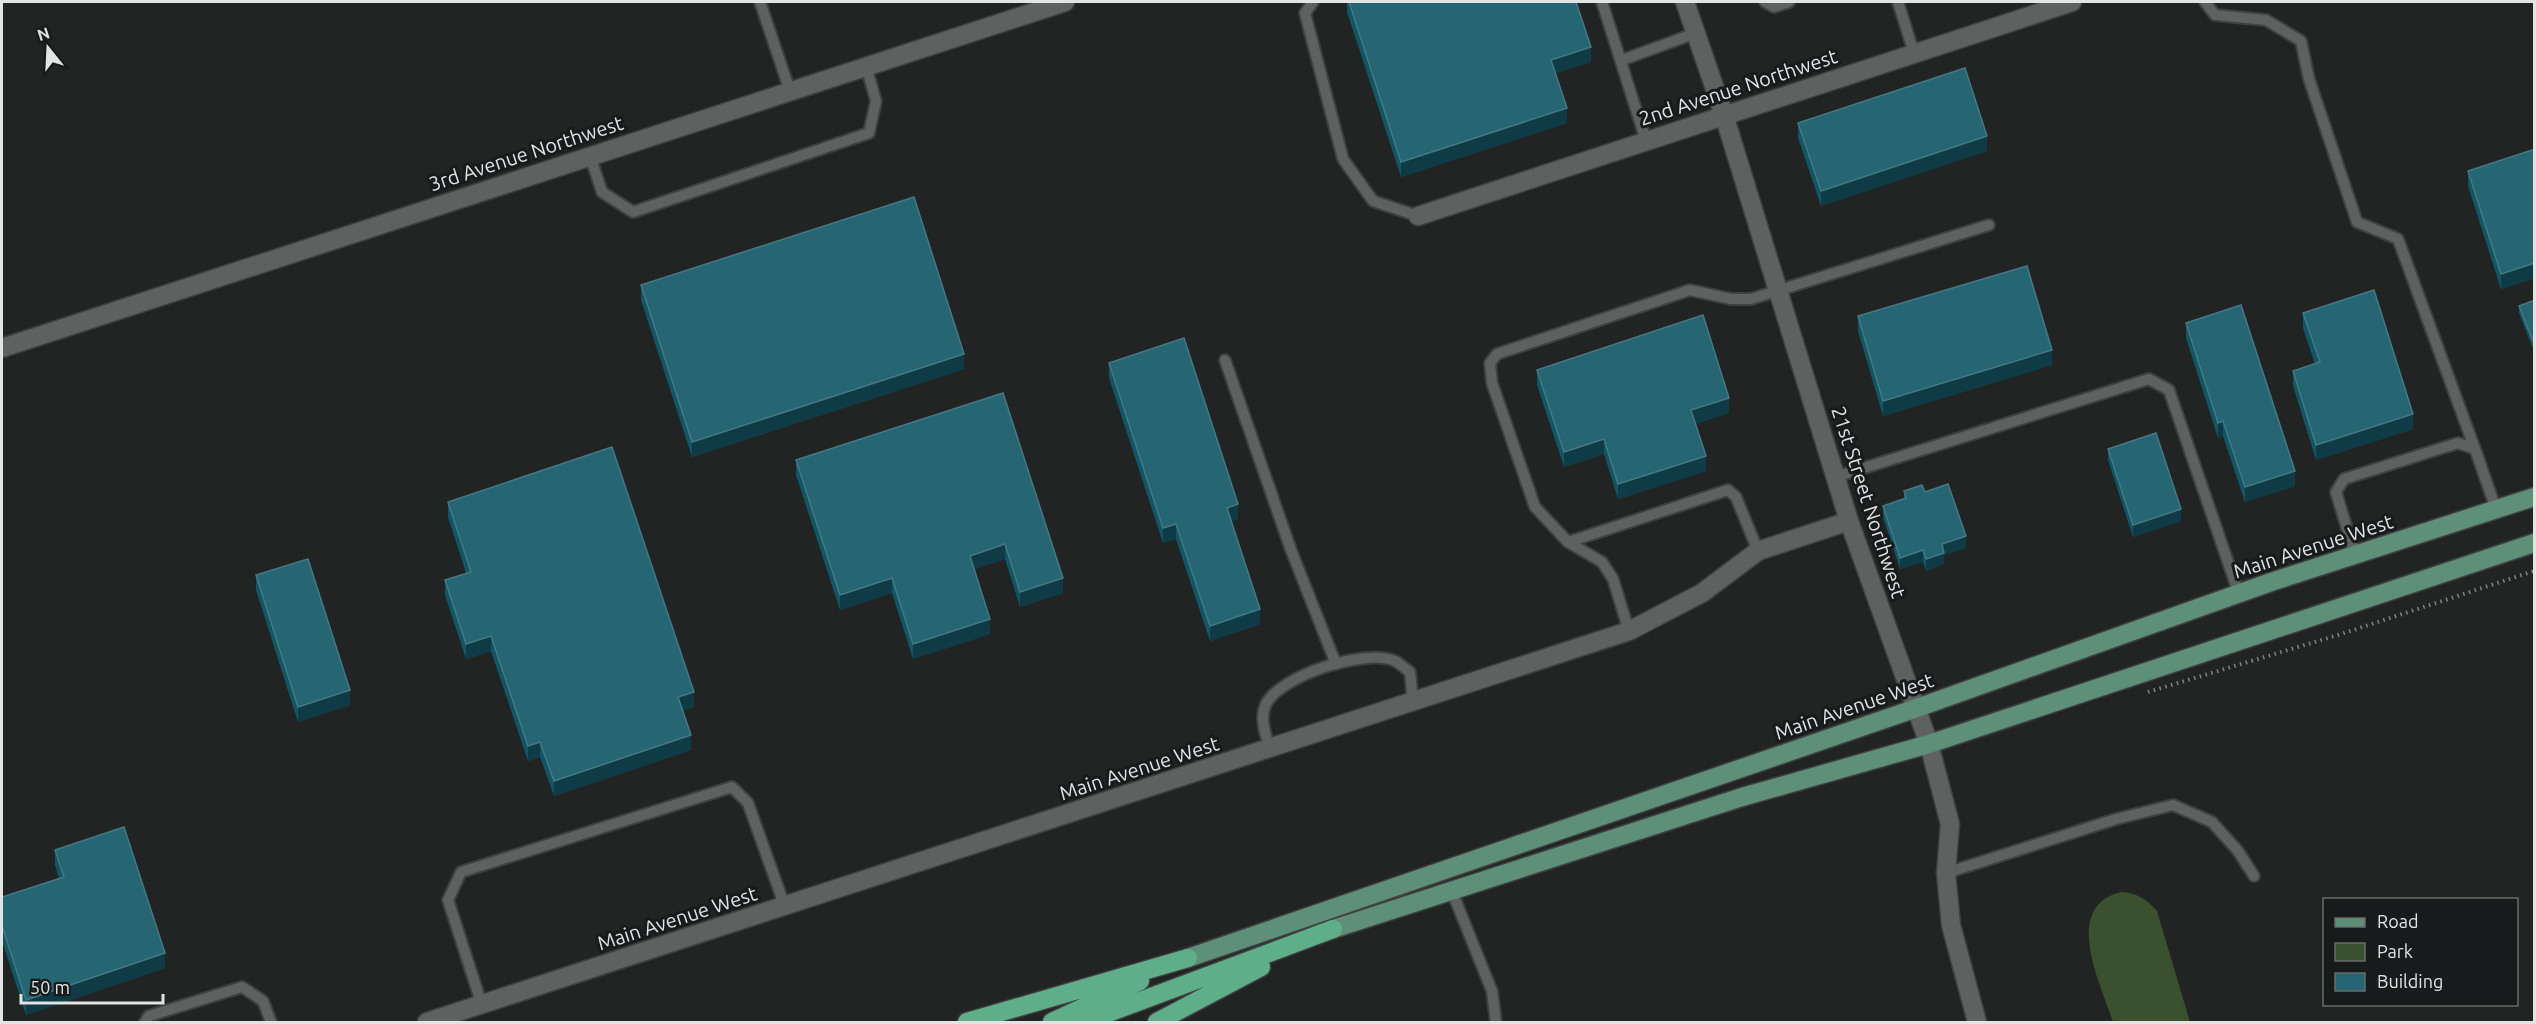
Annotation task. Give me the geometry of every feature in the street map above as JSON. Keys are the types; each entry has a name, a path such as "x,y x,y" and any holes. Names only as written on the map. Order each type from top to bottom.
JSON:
{"highway":[{"path":"1084,1023 1333,930"},
{"path":"1157,1023 1333,930"},
{"path":"967,1023 1188,958"},
{"path":"1052,1023 1188,958"}],"main road":[{"name":"Main Avenue West","path":"1188,958 1914,709 2239,594 2535,497"},
{"path":"1333,930 1451,889 1742,797 1929,744 2535,543"}],"street":[{"name":"3rd Avenue Northwest","path":"2,348 1065,2"},
{"name":"21st Street Northwest","path":"1685,2 1724,115 1849,521 1914,709 1929,744 1950,824 1946,873 1951,925 1977,1023"},
{"name":"2nd Avenue Northwest","path":"1418,216 2072,2"},
{"name":"Main Avenue West","path":"428,1023 1629,631 1702,593 1758,551 1849,521"}],"lane":[{"path":"760,2 790,91"},
{"path":"1313,2 1305,13 1343,159 1373,201 1418,216"},
{"path":"1602,2 1646,141"},
{"path":"1766,2 1774,7 1789,2"},
{"path":"1898,2 1914,53"},
{"path":"2205,2 2215,15 2266,20 2301,41 2309,79 2357,222 2398,239 2496,509"},
{"path":"1622,60 1696,33"},
{"path":"590,156 602,192 633,212 869,133 876,101 866,66"},
{"path":"1629,631 1613,579 1602,562 1568,542 1535,507 1492,383 1490,363 1497,354 1690,290 1731,299 1751,299 1989,225"},
{"path":"1225,360 1291,550 1336,663"},
{"path":"1835,477 2149,379 2169,390 2239,594"},
{"path":"2355,555 2336,492 2344,479 2458,443 2475,449"},
{"path":"1568,542 1728,490 1736,497 1758,551"},
{"path":"1270,749 1263,724 1266,704 1286,685 1317,668 1365,657 1395,661 1410,672 1413,702"},
{"path":"482,1005 448,900 461,872 732,787 748,803 785,907"},
{"path":"1946,873 2116,819 2173,805 2212,822 2238,851 2253,876"},
{"path":"1451,889 1491,991 1496,1023"},
{"path":"145,1023 149,1016 242,987 263,1001 271,1023"}],"path":[{"path":"2137,696 2338,635 2535,571"}],"green space":[{"path":"2121,892 2141,897 2157,911 2190,1022 2113,1022 2094,968 2089,930 2093,913 2103,900"}],"building":[{"path":"1349,2 1576,2 1591,47 1551,60 1567,108 1401,162"},
{"path":"1965,68 1987,136 1821,191 1798,123"},
{"path":"2535,149 2535,263 2501,274 2468,171"},
{"path":"914,197 964,354 692,442 641,285"},
{"path":"2027,266 2052,350 1883,401 1858,316"},
{"path":"2374,290 2413,414 2316,445 2293,371 2320,362 2303,313"},
{"path":"2535,300 2535,346 2519,306"},
{"path":"2241,305 2295,471 2245,487 2223,421 2218,423 2186,323"},
{"path":"1703,315 1729,398 1691,410 1706,456 1618,484 1604,439 1564,452 1537,370"},
{"path":"1184,338 1238,504 1227,508 1260,609 1210,626 1176,524 1163,528 1109,363"},
{"path":"1003,393 1063,578 1020,592 1005,544 970,556 990,619 913,644 892,578 840,595 796,460"},
{"path":"2156,433 2181,509 2133,525 2108,449"},
{"path":"612,447 694,692 678,697 691,735 554,781 540,742 528,746 491,636 466,644 445,580 471,572 448,502"},
{"path":"1948,484 1966,536 1942,544 1944,553 1926,559 1923,550 1900,558 1883,506 1906,498 1904,491 1922,485 1925,492"},
{"path":"308,559 350,690 298,707 256,575"},
{"path":"124,827 165,953 26,1000 2,926 2,897 64,877 55,850"}]}
